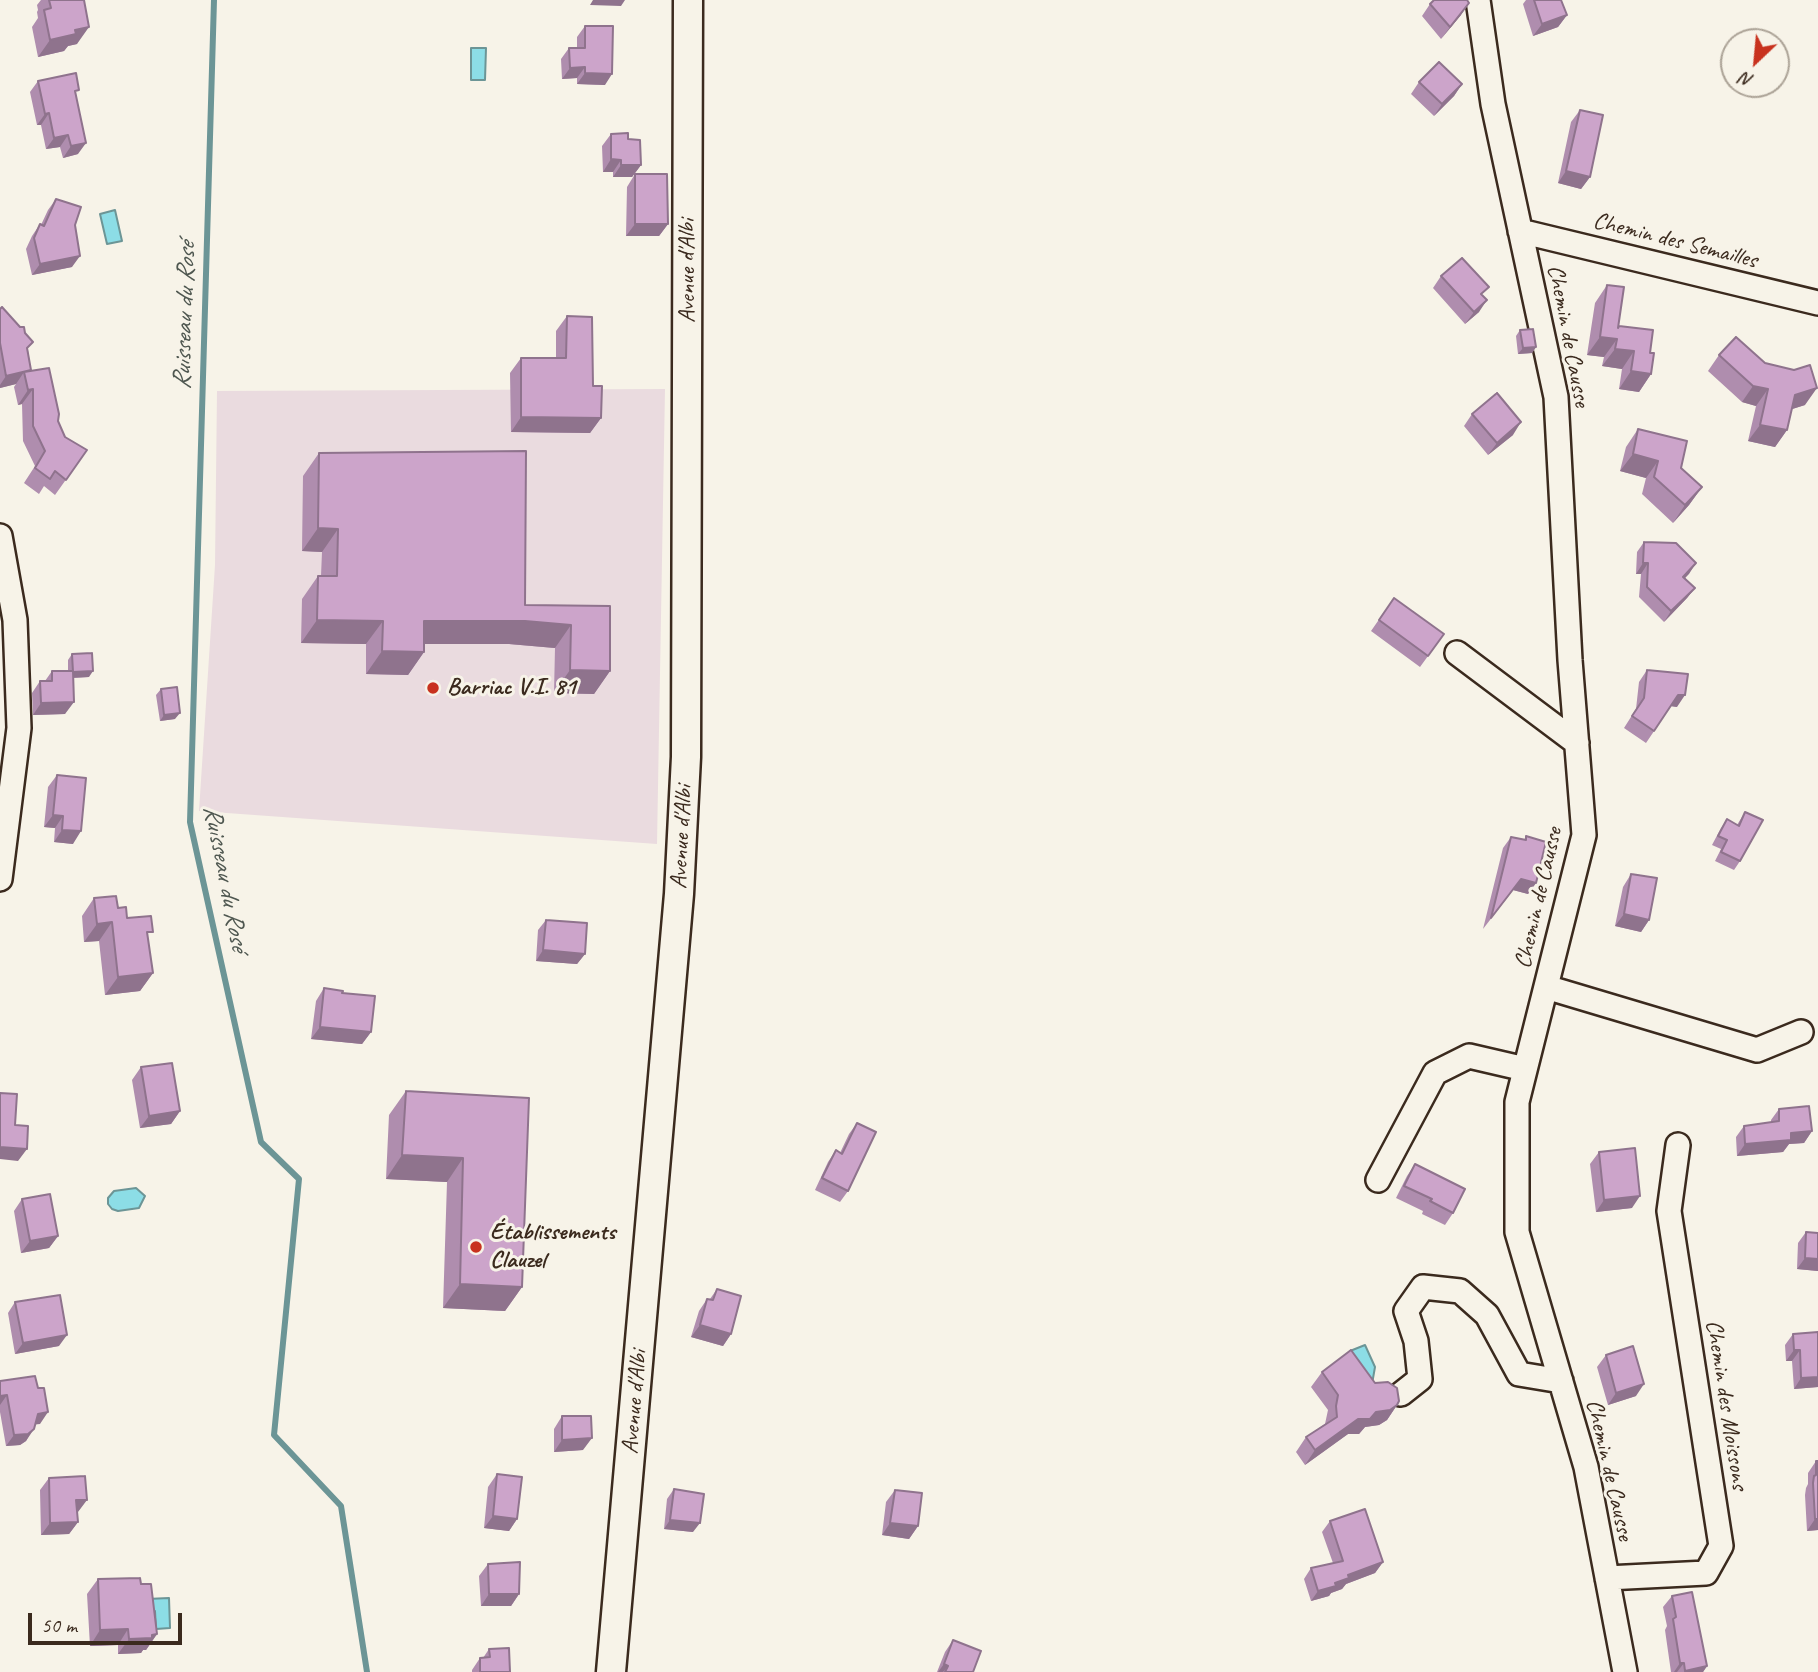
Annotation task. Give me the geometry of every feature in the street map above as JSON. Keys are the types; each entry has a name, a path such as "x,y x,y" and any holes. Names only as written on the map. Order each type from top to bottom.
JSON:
{"main road":[{"name":"Avenue d'Albi","path":"611,1672 677,922 686,757 688,0"}],"street":[{"name":"Chemin de Causse","path":"1478,0 1493,104 1556,397 1570,660 1584,835 1517,1102 1517,1233 1586,1467 1625,1672"},
{"name":"Chemin des Semailles","path":"1520,231 1818,303"},
{"path":"0,536 15,620 19,728 0,879"},
{"path":"1457,653 1577,743"},
{"path":"1546,988 1757,1050 1801,1032"},
{"path":"1378,1180 1435,1073 1469,1056 1525,1069"},
{"name":"Chemin des Moissons","path":"1607,1578 1706,1573 1721,1546 1669,1211 1678,1144"},
{"path":"1401,1394 1420,1379 1416,1341 1406,1311 1423,1287 1460,1291 1487,1315 1519,1374 1561,1381"}],"shaded area":[{"name":"Barriac V.I. 81","path":"665,389 657,844 199,811 215,565 217,391"}],"water":[{"path":"471,48 486,48 485,80 471,80"},
{"path":"115,210 122,241 107,244 100,214"},
{"path":"136,1188 145,1196 139,1208 118,1211 108,1204 108,1198 114,1191"},
{"path":"1365,1345 1375,1367 1372,1384 1350,1351"},
{"path":"169,1598 170,1628 156,1629 155,1611 147,1611 147,1599"}],"building":[{"path":"49,0 84,0 89,27 75,30 76,34 50,40 44,10 51,8"},
{"path":"1434,0 1467,0 1469,3 1450,27 1430,4"},
{"path":"1534,0 1561,0 1567,15 1542,24"},
{"path":"585,26 613,26 612,74 585,73 585,67 570,68 569,48 585,48"},
{"path":"1439,62 1462,84 1442,104 1419,82"},
{"path":"76,73 79,90 75,91 86,143 71,146 68,135 54,138 49,113 45,114 38,81"},
{"path":"1580,110 1603,115 1590,177 1566,171"},
{"path":"628,133 628,139 640,140 641,165 621,165 621,160 611,159 611,134"},
{"path":"635,174 667,174 668,224 635,224"},
{"path":"56,199 81,207 75,225 80,256 40,264 34,238 40,224 44,226"},
{"path":"1462,258 1489,287 1481,294 1487,300 1474,312 1441,276"},
{"path":"1607,285 1624,287 1618,328 1653,330 1651,374 1631,371 1634,351 1615,349 1617,339 1600,337"},
{"path":"2,307 20,327 24,327 25,333 33,342 27,348 31,370 6,376 0,343"},
{"path":"567,316 592,317 593,386 602,386 601,418 521,417 521,358 566,358"},
{"path":"1533,329 1536,347 1523,348 1520,330"},
{"path":"1736,337 1765,363 1794,370 1810,365 1817,388 1795,395 1787,430 1760,425 1768,389 1753,386 1719,355"},
{"path":"49,368 59,414 58,421 65,437 87,450 66,480 55,471 50,479 35,468 45,451 33,426 33,389 28,390 24,372"},
{"path":"1497,393 1521,422 1497,443 1472,414"},
{"path":"1638,429 1687,441 1681,468 1702,487 1685,505 1654,477 1658,461 1633,454"},
{"path":"526,451 525,605 610,606 610,671 570,670 571,625 525,621 424,621 424,652 382,651 383,621 317,620 318,576 337,576 338,529 318,528 319,453"},
{"path":"1644,542 1676,543 1696,563 1683,577 1695,588 1671,611 1647,587 1648,563 1643,563"},
{"path":"1394,598 1444,634 1428,656 1379,620"},
{"path":"92,653 93,671 73,672 72,654"},
{"path":"1647,670 1688,674 1685,695 1678,695 1654,731 1632,716 1644,698"},
{"path":"52,671 73,671 74,702 41,703 40,681 52,681"},
{"path":"177,687 180,713 164,715 161,689"},
{"path":"57,775 86,778 81,831 62,830 63,816 53,815"},
{"path":"1745,812 1763,820 1740,861 1721,852 1727,840 1718,836 1727,819 1739,826"},
{"path":"1526,836 1546,842 1536,883 1521,879 1491,918 1511,837 1526,840"},
{"path":"1631,874 1657,878 1649,920 1624,914"},
{"path":"116,896 118,908 126,907 127,918 151,916 153,932 147,932 153,973 118,977 112,922 97,924 94,898"},
{"path":"546,920 587,923 585,954 543,950"},
{"path":"324,988 343,991 342,993 375,996 371,1032 320,1027"},
{"path":"172,1063 180,1111 149,1116 141,1067"},
{"name":"Établissements Clauzel","path":"406,1091 529,1098 522,1287 460,1284 463,1158 402,1155"},
{"path":"0,1093 17,1094 15,1125 28,1126 27,1149 0,1147"},
{"path":"1809,1106 1812,1131 1791,1133 1791,1140 1745,1144 1744,1126 1779,1121 1779,1109"},
{"path":"857,1123 876,1132 848,1191 822,1178 836,1150 842,1154"},
{"path":"1635,1148 1640,1196 1604,1200 1599,1152"},
{"path":"1415,1164 1465,1189 1453,1213 1430,1201 1432,1199 1404,1186"},
{"path":"50,1194 58,1236 30,1241 22,1199"},
{"path":"1806,1232 1818,1233 1818,1259 1805,1258"},
{"path":"717,1289 741,1296 731,1334 700,1325 707,1299 713,1300"},
{"path":"60,1295 67,1335 23,1343 15,1302"},
{"path":"1818,1332 1818,1377 1801,1378 1800,1350 1794,1350 1793,1334"},
{"path":"1633,1346 1644,1384 1616,1393 1606,1355"},
{"path":"1351,1350 1375,1383 1388,1382 1397,1388 1399,1401 1390,1410 1376,1412 1370,1419 1358,1419 1315,1450 1306,1437 1337,1417 1338,1395 1322,1372"},
{"path":"35,1376 38,1388 44,1388 48,1412 38,1414 34,1429 28,1434 14,1435 7,1395 0,1396 0,1381"},
{"path":"562,1416 591,1416 592,1438 562,1440"},
{"path":"1816,1461 1818,1519 1815,1519 1813,1483"},
{"path":"497,1474 522,1477 517,1519 493,1516"},
{"path":"85,1476 87,1500 76,1500 78,1522 50,1523 49,1478"},
{"path":"674,1489 704,1494 700,1523 670,1520"},
{"path":"895,1490 922,1493 918,1526 890,1523"},
{"path":"1365,1509 1383,1562 1348,1575 1349,1578 1335,1583 1336,1586 1318,1591 1311,1568 1343,1561 1330,1521"},
{"path":"520,1562 519,1594 489,1594 488,1564"},
{"path":"140,1578 141,1584 151,1584 157,1634 152,1635 152,1638 129,1639 128,1629 100,1630 98,1579"},
{"path":"1692,1592 1707,1666 1685,1671 1684,1663 1680,1663 1672,1596"},
{"path":"953,1640 981,1651 973,1672 945,1672 948,1666 944,1664"},
{"path":"509,1648 510,1672 480,1672 480,1658 490,1657 489,1649"}],"waterway":[{"name":"Ruisseau du Rosé","path":"214,0 190,822 261,1142 299,1179 274,1435 341,1506 367,1672"}],"place":[{"name":"Barriac V.I. 81","path":"433,688"},
{"name":"Établissements Clauzel","path":"476,1247"}]}
